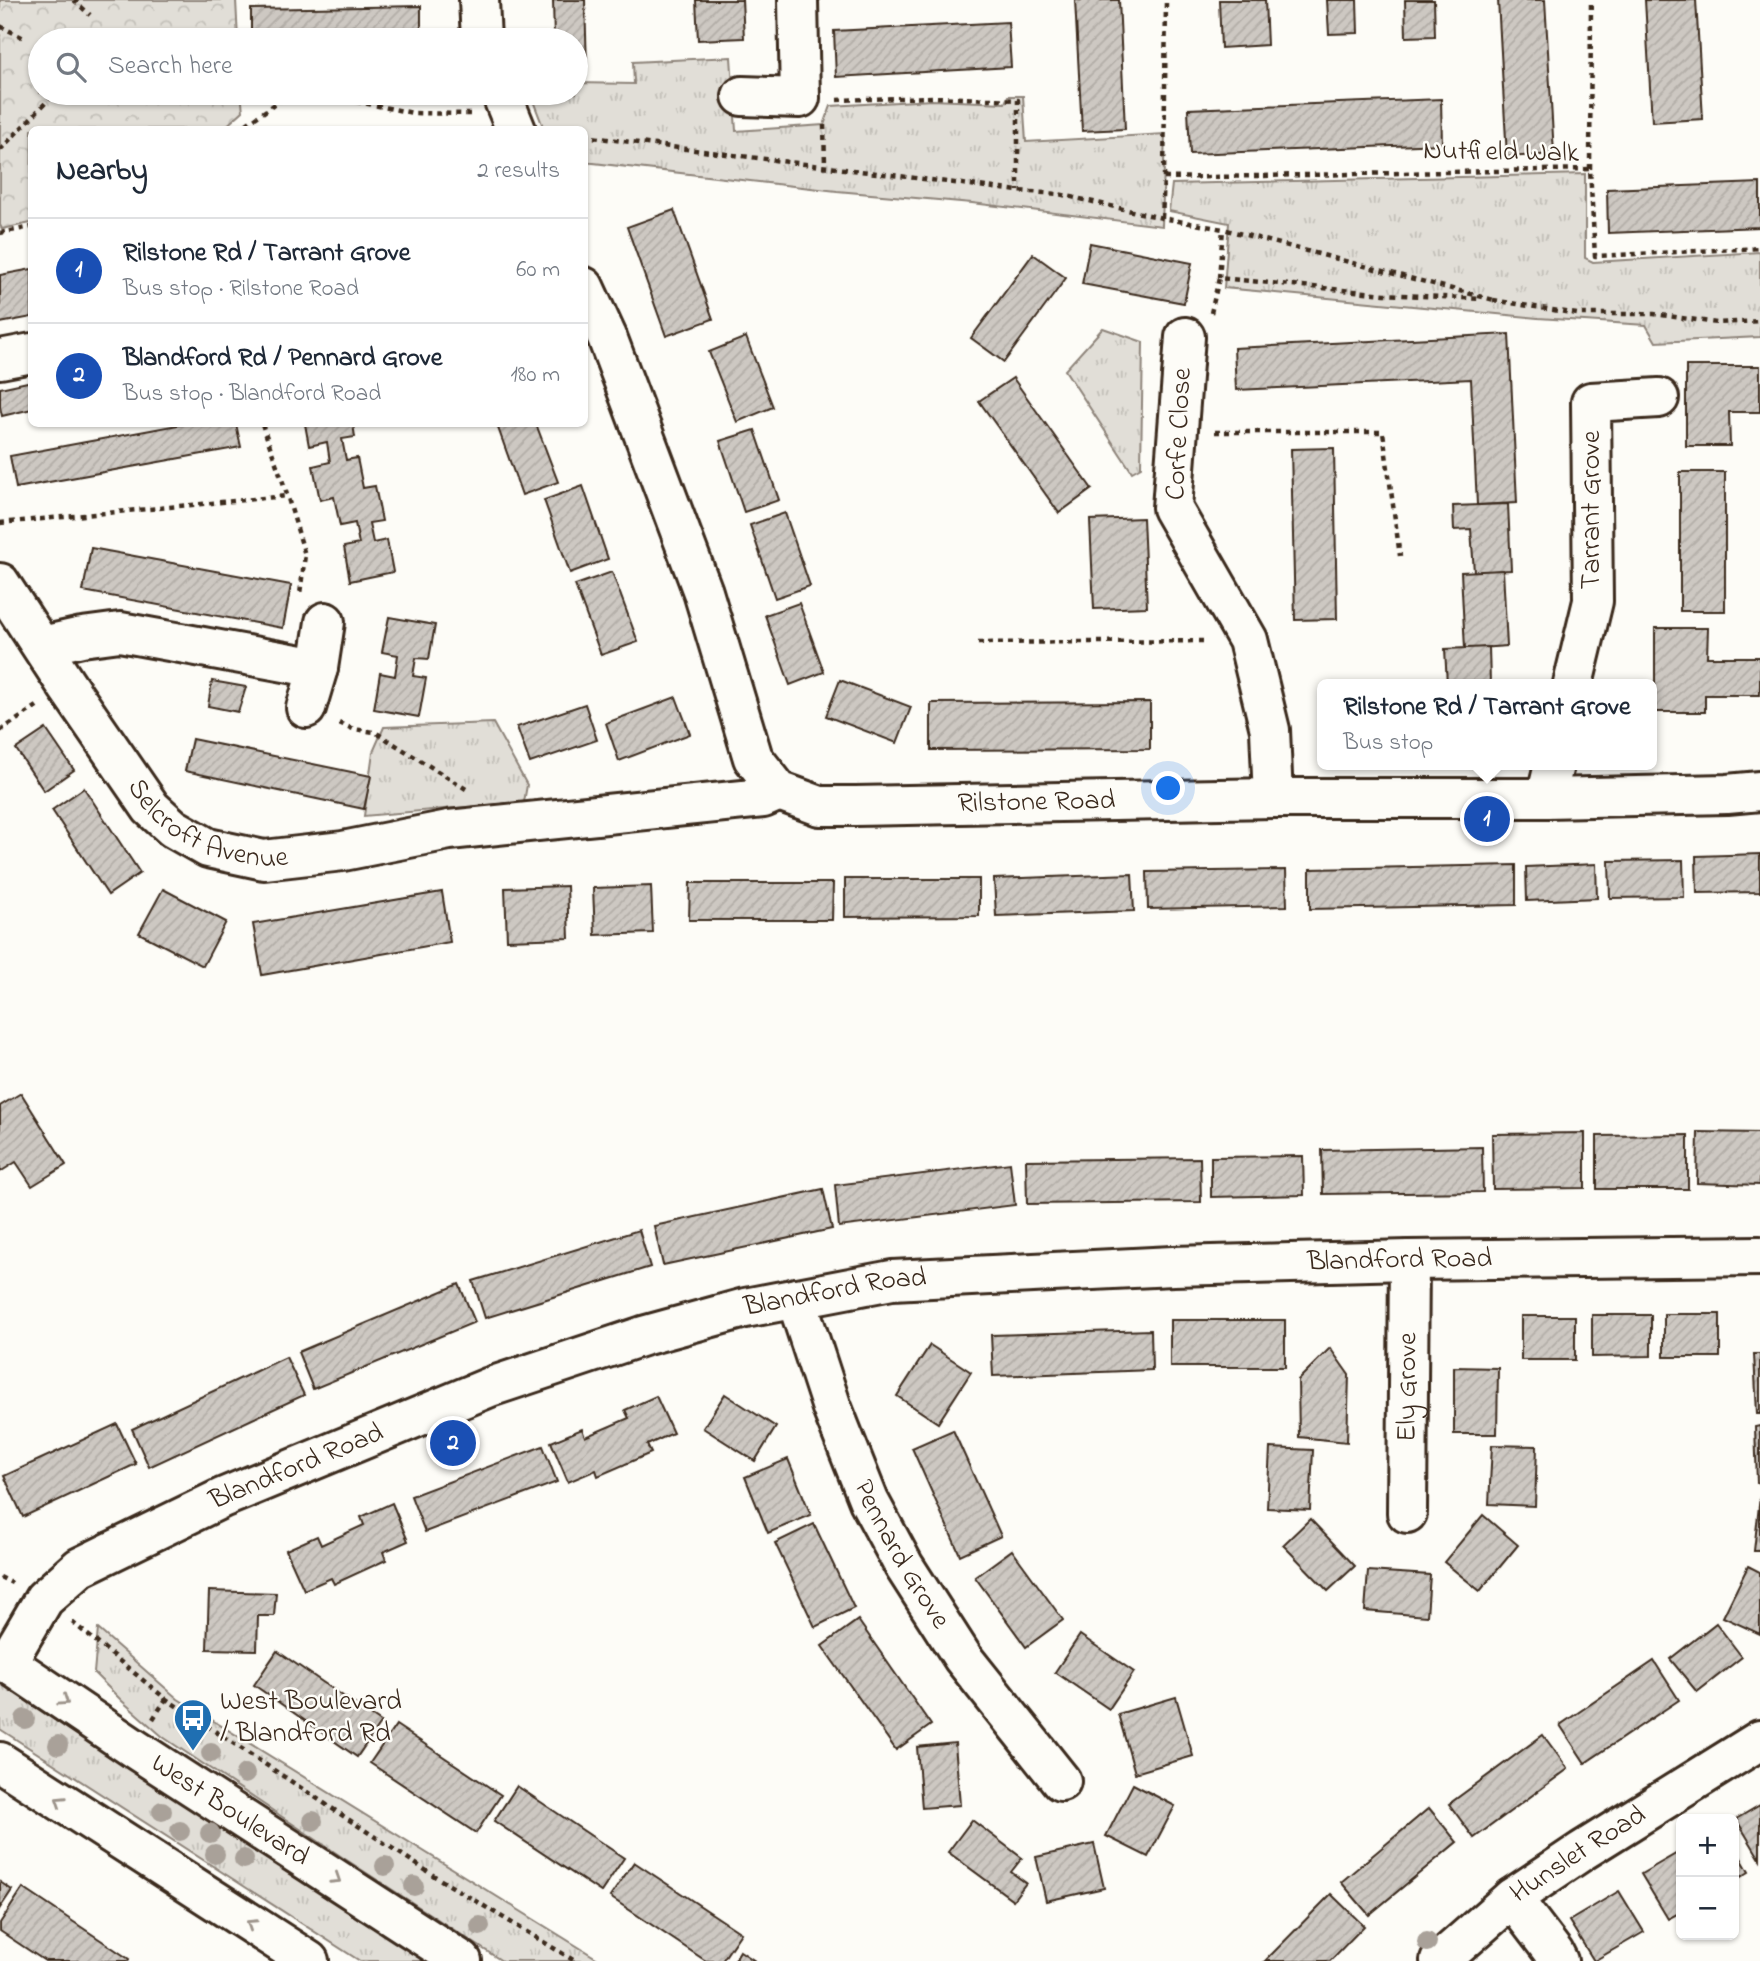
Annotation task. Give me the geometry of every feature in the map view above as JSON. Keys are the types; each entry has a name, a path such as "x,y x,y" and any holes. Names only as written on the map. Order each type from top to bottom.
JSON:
{"street":[{"path":"479,0 480,28"},
{"path":"742,96 800,97 798,0"},
{"path":"588,296 607,338 703,592 754,758 779,791"},
{"name":"Corfe Close","path":"1185,337 1172,508 1248,640 1270,730 1273,798"},
{"path":"0,359 28,354"},
{"name":"Tarrant Grove","path":"1574,679 1593,601 1591,402 1658,398"},
{"name":"Selcroft Avenue","path":"0,583 66,686 151,808 173,828 208,848 264,860 343,851 449,830 763,798 779,791"},
{"path":"306,708 317,668 325,622"},
{"path":"42,646 120,632 317,668"},
{"name":"Rilstone Road","path":"779,791 820,806 1273,798 1550,781 1727,794 1760,791"},
{"name":"Blandford Road","path":"4,1660 44,1599 80,1567 222,1498 490,1387 643,1336 745,1308 892,1280 1173,1266 1760,1256"},
{"name":"Ely Grove","path":"1407,1513 1409,1260"},
{"name":"Pennard Grove","path":"796,1298 832,1408 869,1501 904,1566 963,1658 1061,1781"},
{"name":"West Boulevard","path":"4,1660 135,1749 462,1961"},
{"name":"Hunslet Road","path":"1440,1961 1512,1898 1760,1740"},
{"path":"0,1762 309,1961"},
{"path":"1512,1898 1558,1961"}],"path":[{"path":"74,0 90,15"},
{"path":"1162,218 1166,0"},
{"path":"1590,169 1591,0"},
{"path":"0,26 26,39"},
{"path":"836,100 933,97 1018,100 1017,191"},
{"path":"0,150 43,105"},
{"path":"243,126 273,105"},
{"path":"373,105 413,113 509,113"},
{"path":"823,113 825,166"},
{"path":"588,136 1017,191 1059,194 1282,243 1493,300 1577,314 1654,314 1717,323 1760,321"},
{"name":"Nutfield Walk","path":"1164,178 1590,169 1595,256 1760,248"},
{"path":"0,233 28,228"},
{"path":"1223,229 1219,278 1385,294 1493,300"},
{"name":"Corfe Close","path":"1185,337 1206,337 1219,278"},
{"path":"263,427 284,485 304,555 298,611 325,622"},
{"path":"1179,432 1383,432 1400,556"},
{"path":"0,523 286,496"},
{"path":"978,643 1248,640"},
{"path":"306,708 353,729 375,732 473,793"},
{"path":"0,1577 44,1599 166,1699 436,1877 575,1961"}],"green space":[{"path":"0,0 236,0 237,28 28,28 28,105 242,105 243,111 226,126 28,126 28,224 2,229"},
{"path":"731,57 736,131 824,125 831,106 932,100 1005,103 1008,96 1023,96 1026,142 1165,134 1162,226 588,162 588,126 543,126 535,105 588,105 588,83 634,84 633,62"},
{"path":"1585,174 1585,258 1593,262 1760,252 1760,337 1656,342 1646,325 1538,318 1224,288 1229,223 1169,211 1172,184"},
{"path":"1103,328 1143,342 1141,467 1132,472 1065,370"},
{"path":"493,723 527,785 524,802 364,816 373,752 384,727"},
{"path":"98,1629 178,1699 601,1961 502,1961 345,1859 163,1737 122,1701 94,1673"},
{"path":"0,1681 427,1961 360,1961 3,1731 0,1729"}],"building":[{"path":"553,0 585,0 586,28 554,28"},
{"path":"696,0 742,0 744,38 698,40"},
{"path":"1075,0 1119,0 1125,129 1082,131"},
{"path":"1219,0 1265,0 1267,45 1221,48"},
{"path":"1327,0 1357,0 1358,33 1329,34"},
{"path":"1405,0 1434,0 1435,36 1406,37"},
{"path":"1498,0 1545,0 1554,154 1507,157"},
{"path":"1645,0 1696,0 1703,119 1652,122"},
{"path":"421,6 421,28 251,28 251,9"},
{"path":"1008,22 1011,67 836,77 834,31"},
{"path":"1441,99 1442,144 1190,154 1188,109"},
{"path":"1760,183 1760,227 1608,233 1607,189"},
{"path":"674,210 713,319 666,336 627,227"},
{"path":"1090,243 1192,263 1184,303 1082,284"},
{"path":"1033,254 1066,278 1004,362 971,338"},
{"path":"28,270 28,318 0,323 0,275"},
{"path":"1509,334 1517,503 1477,505 1471,379 1236,390 1234,348"},
{"path":"746,337 773,407 737,422 709,352"},
{"path":"1686,366 1760,366 1760,412 1729,412 1730,446 1686,446"},
{"path":"1013,378 1092,489 1059,513 979,401"},
{"path":"28,382 28,410 2,416 0,388"},
{"path":"167,427 237,427 241,447 16,488 10,456"},
{"path":"306,427 353,427 355,437 342,439 346,460 357,458 363,488 375,486 382,521 369,523 373,543 387,540 393,572 350,581 344,547 359,544 355,523 340,526 334,497 320,500 313,466 330,462 327,442 309,446"},
{"path":"498,427 537,427 558,482 522,495"},
{"path":"755,430 779,500 744,512 720,441"},
{"path":"1334,448 1337,619 1295,620 1291,449"},
{"path":"1680,472 1725,472 1725,611 1680,611"},
{"path":"583,486 608,559 570,573 544,500"},
{"path":"1508,504 1511,570 1474,572 1471,529 1454,530 1453,506"},
{"path":"785,513 810,586 775,598 750,525"},
{"path":"1143,518 1147,607 1094,609 1090,520"},
{"path":"91,548 291,585 283,628 83,591"},
{"path":"1503,570 1507,646 1465,649 1461,572"},
{"path":"612,572 638,642 601,655 575,585"},
{"path":"799,603 824,672 790,685 765,615"},
{"path":"389,617 435,625 429,659 416,658 413,676 426,678 419,717 374,709 380,673 395,676 398,655 382,652"},
{"path":"1655,628 1708,628 1707,657 1760,657 1760,695 1705,695 1705,712 1657,712"},
{"path":"1489,647 1490,679 1447,679 1445,649"},
{"path":"840,680 911,707 897,743 826,716"},
{"path":"212,681 246,687 238,712 208,706"},
{"path":"676,697 690,734 619,761 606,723"},
{"path":"1150,702 1150,749 931,750 931,703"},
{"path":"585,704 597,740 530,763 517,727"},
{"path":"46,729 74,770 44,791 16,749"},
{"path":"192,739 371,776 364,809 185,771"},
{"path":"84,788 140,873 108,895 52,810"},
{"path":"1760,854 1760,892 1697,893 1696,856"},
{"path":"1683,860 1684,897 1610,898 1609,861"},
{"path":"1596,864 1597,898 1527,901 1526,867"},
{"path":"1516,865 1516,905 1310,909 1310,869"},
{"path":"1286,870 1287,906 1148,909 1147,872"},
{"path":"1132,874 1134,911 996,916 994,879"},
{"path":"845,879 979,879 979,916 845,917"},
{"path":"690,883 833,883 832,920 689,920"},
{"path":"567,886 569,938 507,940 505,888"},
{"path":"651,886 653,933 595,935 593,888"},
{"path":"163,889 226,922 203,966 139,933"},
{"path":"442,892 450,942 262,975 253,924"},
{"path":"21,1093 66,1165 32,1186 16,1162 0,1172 0,1106"},
{"path":"1698,1132 1760,1133 1760,1185 1697,1183"},
{"path":"1585,1133 1585,1188 1493,1189 1492,1134"},
{"path":"1688,1135 1688,1189 1597,1189 1597,1136"},
{"path":"1482,1147 1483,1192 1323,1194 1322,1150"},
{"path":"1303,1156 1304,1195 1211,1197 1211,1157"},
{"path":"1200,1158 1201,1202 1027,1204 1026,1160"},
{"path":"1010,1163 1015,1205 839,1227 835,1185"},
{"path":"823,1189 832,1229 663,1265 654,1226"},
{"path":"639,1230 650,1267 485,1318 473,1281"},
{"path":"459,1284 475,1322 313,1389 298,1352"},
{"path":"1664,1314 1720,1314 1720,1357 1664,1357"},
{"path":"1592,1315 1651,1315 1651,1356 1592,1357"},
{"path":"1521,1316 1575,1316 1575,1360 1521,1360"},
{"path":"1170,1320 1285,1320 1285,1367 1170,1367"},
{"path":"1151,1330 1152,1370 993,1376 991,1335"},
{"path":"930,1345 971,1372 938,1423 897,1396"},
{"path":"1330,1348 1349,1375 1347,1442 1299,1437 1298,1380"},
{"path":"1754,1354 1760,1354 1760,1414 1757,1414"},
{"path":"286,1357 304,1395 149,1467 132,1429"},
{"path":"1454,1367 1498,1368 1497,1434 1454,1434"},
{"path":"725,1394 776,1427 755,1461 703,1428"},
{"path":"656,1396 673,1433 647,1445 651,1453 598,1476 596,1470 568,1482 551,1442 582,1429 585,1437 629,1418 625,1410"},
{"path":"117,1424 136,1464 23,1517 4,1476"},
{"path":"1760,1426 1760,1483 1757,1483 1755,1427"},
{"path":"953,1430 1001,1536 960,1555 912,1448"},
{"path":"1492,1445 1537,1446 1535,1506 1489,1504"},
{"path":"543,1446 557,1482 425,1532 411,1496"},
{"path":"1270,1448 1313,1450 1310,1510 1267,1508"},
{"path":"788,1459 811,1515 768,1533 745,1477"},
{"path":"1760,1496 1760,1551 1754,1551"},
{"path":"392,1503 408,1541 383,1552 386,1560 334,1584 331,1578 304,1590 286,1550 317,1536 321,1545 364,1525 361,1517"},
{"path":"1483,1515 1518,1545 1480,1591 1444,1562"},
{"path":"1310,1519 1355,1566 1328,1591 1283,1545"},
{"path":"814,1524 854,1608 815,1627 775,1543"},
{"path":"1012,1550 1063,1620 1026,1647 975,1577"},
{"path":"1748,1566 1760,1572 1760,1634 1723,1617"},
{"path":"1368,1571 1430,1575 1427,1616 1365,1611"},
{"path":"209,1591 276,1593 274,1616 258,1616 257,1650 207,1649"},
{"path":"858,1620 931,1725 896,1750 822,1646"},
{"path":"1716,1623 1742,1657 1697,1692 1670,1659"},
{"path":"1080,1635 1134,1672 1109,1709 1055,1672"},
{"path":"277,1651 381,1722 357,1757 254,1685"},
{"path":"1654,1661 1679,1700 1585,1763 1560,1725"},
{"path":"1176,1697 1193,1756 1135,1773 1118,1714"},
{"path":"396,1725 501,1795 476,1833 370,1763"},
{"path":"1543,1735 1568,1769 1474,1838 1449,1804"},
{"path":"955,1743 960,1805 922,1808 917,1747"},
{"path":"1133,1784 1175,1806 1148,1857 1106,1836"},
{"path":"517,1786 624,1858 601,1892 494,1821"},
{"path":"1760,1805 1760,1859 1739,1824 1739,1817"},
{"path":"1429,1808 1457,1842 1369,1915 1341,1882"},
{"path":"972,1820 1022,1858 1011,1872 1026,1883 1013,1900 948,1852"},
{"path":"1094,1844 1104,1888 1046,1901 1036,1857"},
{"path":"1676,1854 1676,1915 1668,1919 1641,1874"},
{"path":"1739,1855 1749,1872 1739,1878"},
{"path":"634,1862 741,1933 722,1961 706,1961 610,1897"},
{"path":"0,1882 12,1890 0,1908"},
{"path":"23,1888 129,1959 128,1961 45,1961 0,1931 0,1923"},
{"path":"1619,1891 1644,1932 1594,1961 1569,1921"},
{"path":"1331,1894 1364,1926 1330,1961 1265,1961"},
{"path":"740,1951 755,1961 734,1961"}],"place":[{"name":"Rilstone Rd / Tarrant Grove","path":"1487,819"},
{"name":"Blandford Rd / Pennard Grove","path":"453,1443"},
{"name":"West Boulevard / Blandford Rd","path":"193,1752"}]}
